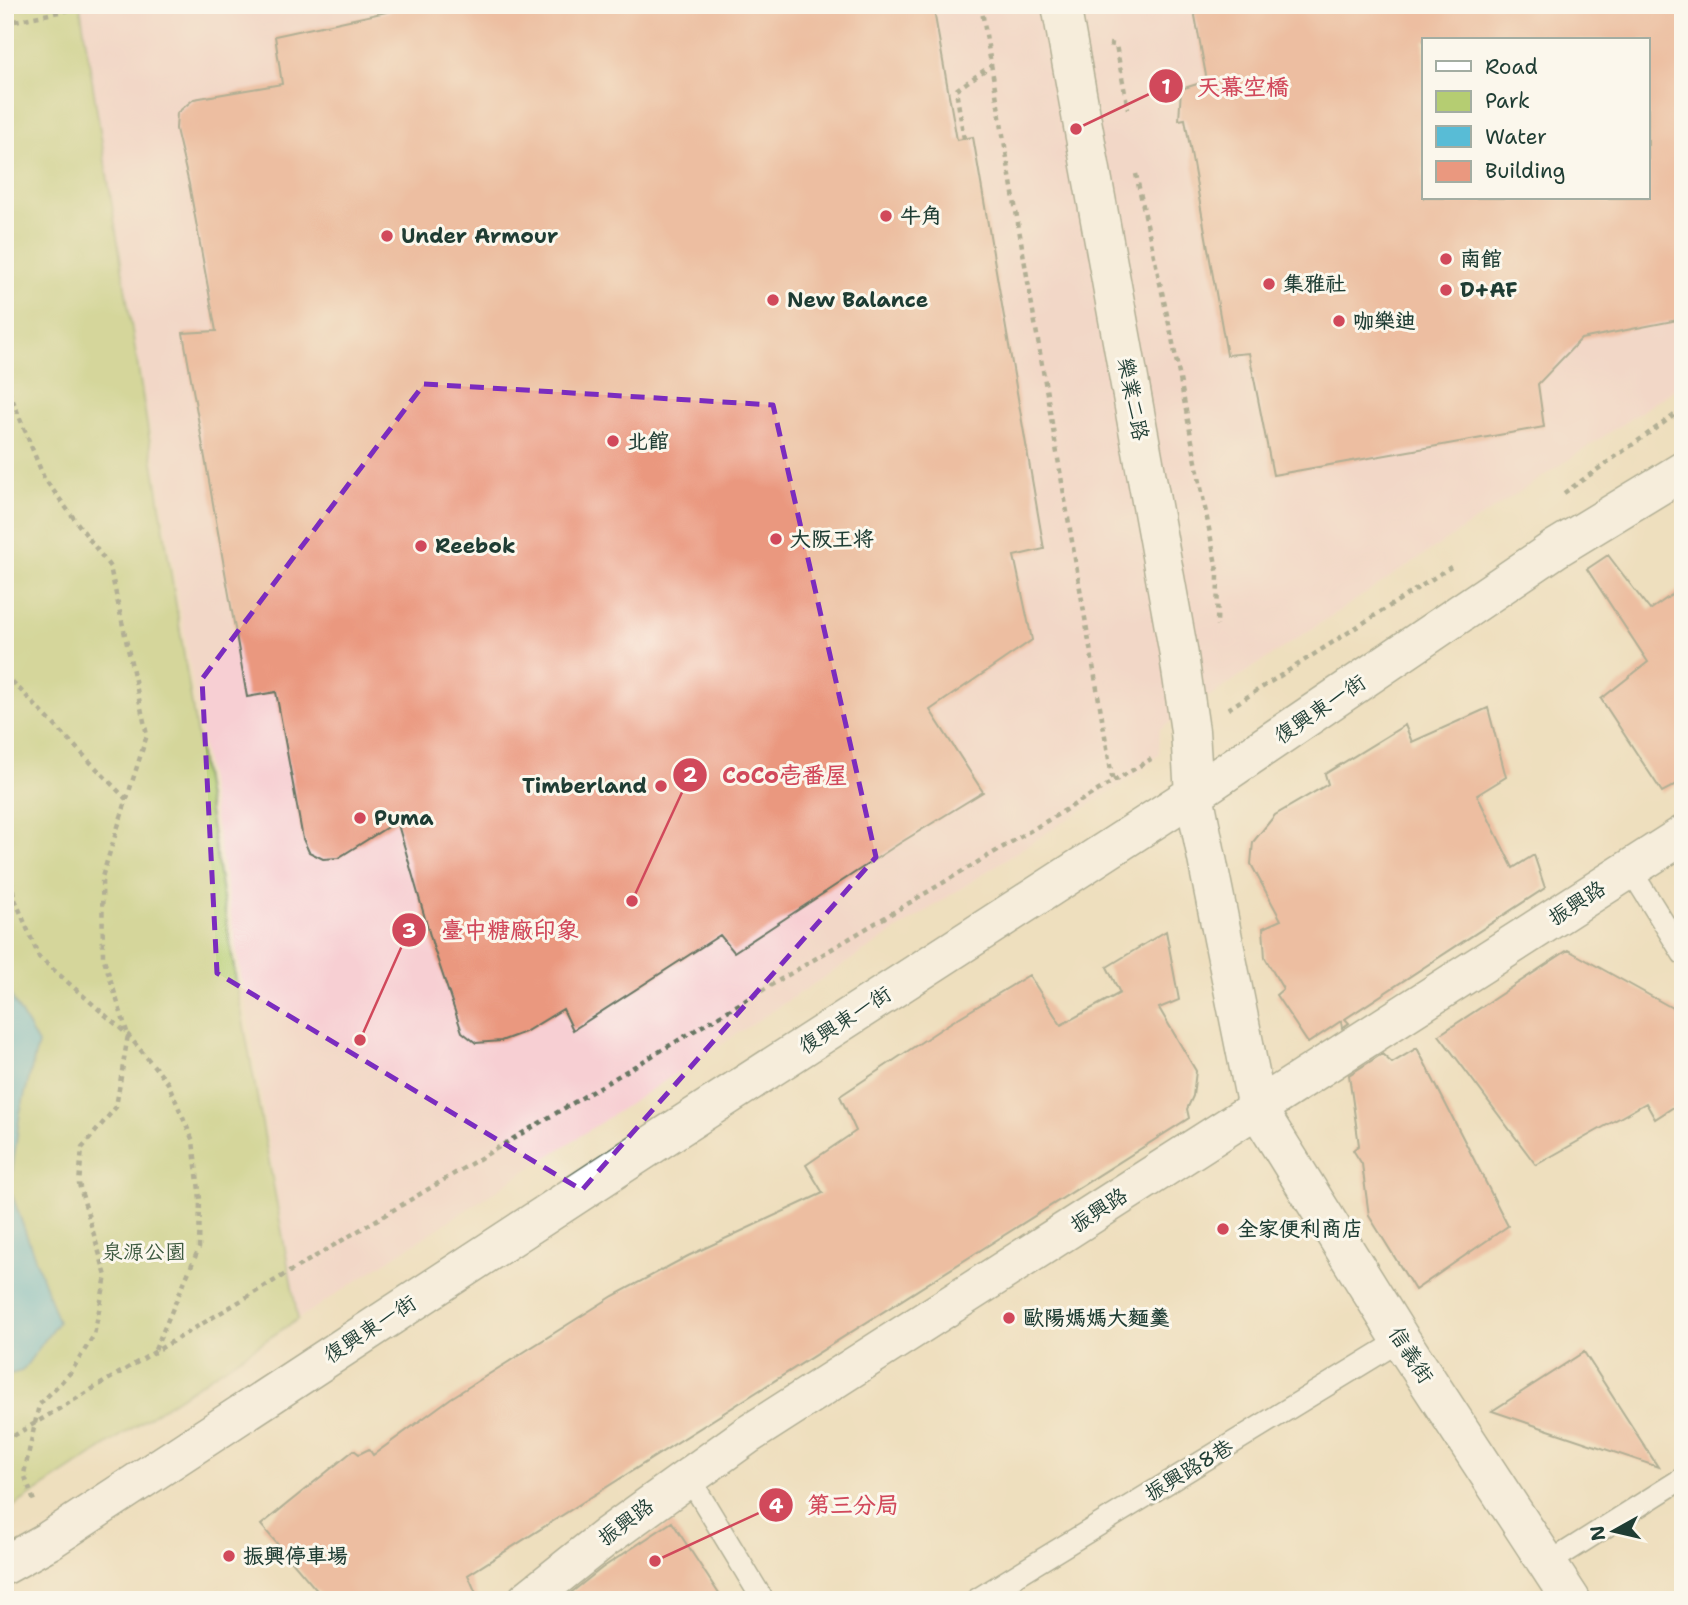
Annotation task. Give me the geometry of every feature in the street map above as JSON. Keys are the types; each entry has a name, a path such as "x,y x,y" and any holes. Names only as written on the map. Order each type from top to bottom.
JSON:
{"street":[{"name":"樂業二路","path":"1061,5 1164,566 1190,731 1194,794 1257,1108"},
{"name":"復興東一街","path":"5,1565 48,1541 670,1133 1194,794 1555,549 1683,471"},
{"name":"振興路","path":"527,1600 606,1536 746,1436 1683,835"},
{"name":"信義街","path":"1257,1108 1401,1340 1571,1600"}],"lane":[{"path":"1630,869 1683,954"},
{"name":"振興路8巷","path":"976,1600 1401,1340"},
{"path":"688,1476 763,1600"},
{"path":"1547,1564 1683,1478"}],"path":[{"path":"5,23 94,5"},
{"path":"981,5 1113,783"},
{"path":"1105,31 1110,57"},
{"path":"1116,45 1125,109 1116,83"},
{"path":"964,139 956,90 992,65"},
{"path":"1133,162 1171,333 1218,575 1217,627"},
{"path":"5,381 44,478 110,567 147,735 102,877 103,956 128,1035 116,1107 82,1148 79,1184 106,1276 94,1335 71,1372 39,1405 24,1474 48,1541"},
{"path":"1555,499 1683,409"},
{"path":"5,1441 1113,783 1190,731 1463,559"},
{"path":"5,674 126,799"},
{"path":"5,840 14,897 38,957 128,1035 168,1083 192,1141 200,1199 199,1248 153,1353"}],"highlighted area":[{"path":"424,384 773,405 876,857 582,1190 217,973 202,679"}],"shaded area":[{"path":"80,5 1683,5 1683,384 1160,729 1159,754 1140,772 298,1319"}],"green space":[{"name":"泉源公園","path":"5,5 80,5 238,993 298,1319 5,1512"}],"water":[{"path":"5,985 38,1044 20,1113 10,1189 58,1322 22,1371 5,1376"}],"building":[{"name":"北館","path":"390,5 933,5 957,140 973,137 1044,549 1014,556 1032,640 930,710 983,792 734,952 720,935 573,1030 563,1009 525,1032 501,1041 476,1043 462,1032 433,946 397,821 338,858 323,859 309,852 303,839 276,692 247,697 183,333 216,331 176,129 177,113 194,99 282,84 275,36 391,11"},
{"name":"南館","path":"1193,5 1683,5 1683,319 1581,339 1538,384 1544,427 1273,475 1249,353 1227,355 1185,119 1179,120 1181,89 1207,81"},
{"path":"1608,555 1650,610 1683,587 1683,781 1662,792 1601,699 1648,662 1587,569"},
{"path":"1488,708 1506,777 1477,795 1513,868 1534,855 1545,888 1345,1019 1349,1023 1342,1028 1341,1021 1308,1043 1276,995 1283,989 1265,958 1263,928 1281,920 1251,864 1253,842 1275,815 1328,784 1325,774 1405,725 1412,742"},
{"path":"1166,931 1179,1000 1159,1008 1196,1071 1193,1096 1187,1109 1189,1118 468,1575 479,1600 325,1600 261,1525 354,1450 359,1454 369,1449 373,1455 451,1398 613,1296 688,1256 823,1193 806,1165 856,1131 840,1096 950,1023 1029,975 1061,1025 1120,993 1107,967"},
{"path":"1568,950 1683,1014 1683,1101 1655,1119 1646,1103 1536,1165 1439,1035"},
{"path":"1417,1048 1508,1226 1415,1290 1369,1216 1362,1164 1353,1150 1359,1145 1349,1075 1382,1054 1392,1063"},
{"path":"1584,1352 1658,1467 1492,1411"},
{"path":"672,1522 723,1600 562,1600 602,1568"}],"place":[{"name":"天幕空橋","path":"1076,129"},
{"name":"牛角","path":"886,216"},
{"name":"Under Armour","path":"387,236"},
{"name":"南館","path":"1446,259"},
{"name":"集雅社","path":"1269,284"},
{"name":"D+AF","path":"1446,290"},
{"name":"New Balance","path":"773,300"},
{"name":"咖樂迪","path":"1339,321"},
{"name":"北館","path":"613,441"},
{"name":"大阪王将","path":"776,539"},
{"name":"Reebok","path":"421,546"},
{"name":"Timberland","path":"661,786"},
{"name":"Puma","path":"360,818"},
{"name":"CoCo壱番屋","path":"632,901"},
{"name":"臺中糖廠印象","path":"360,1040"},
{"name":"全家便利商店","path":"1223,1229"},
{"name":"歐陽媽媽大麵羹","path":"1009,1318"},
{"name":"振興停車場","path":"229,1556"},
{"name":"第三分局","path":"655,1561"}]}
